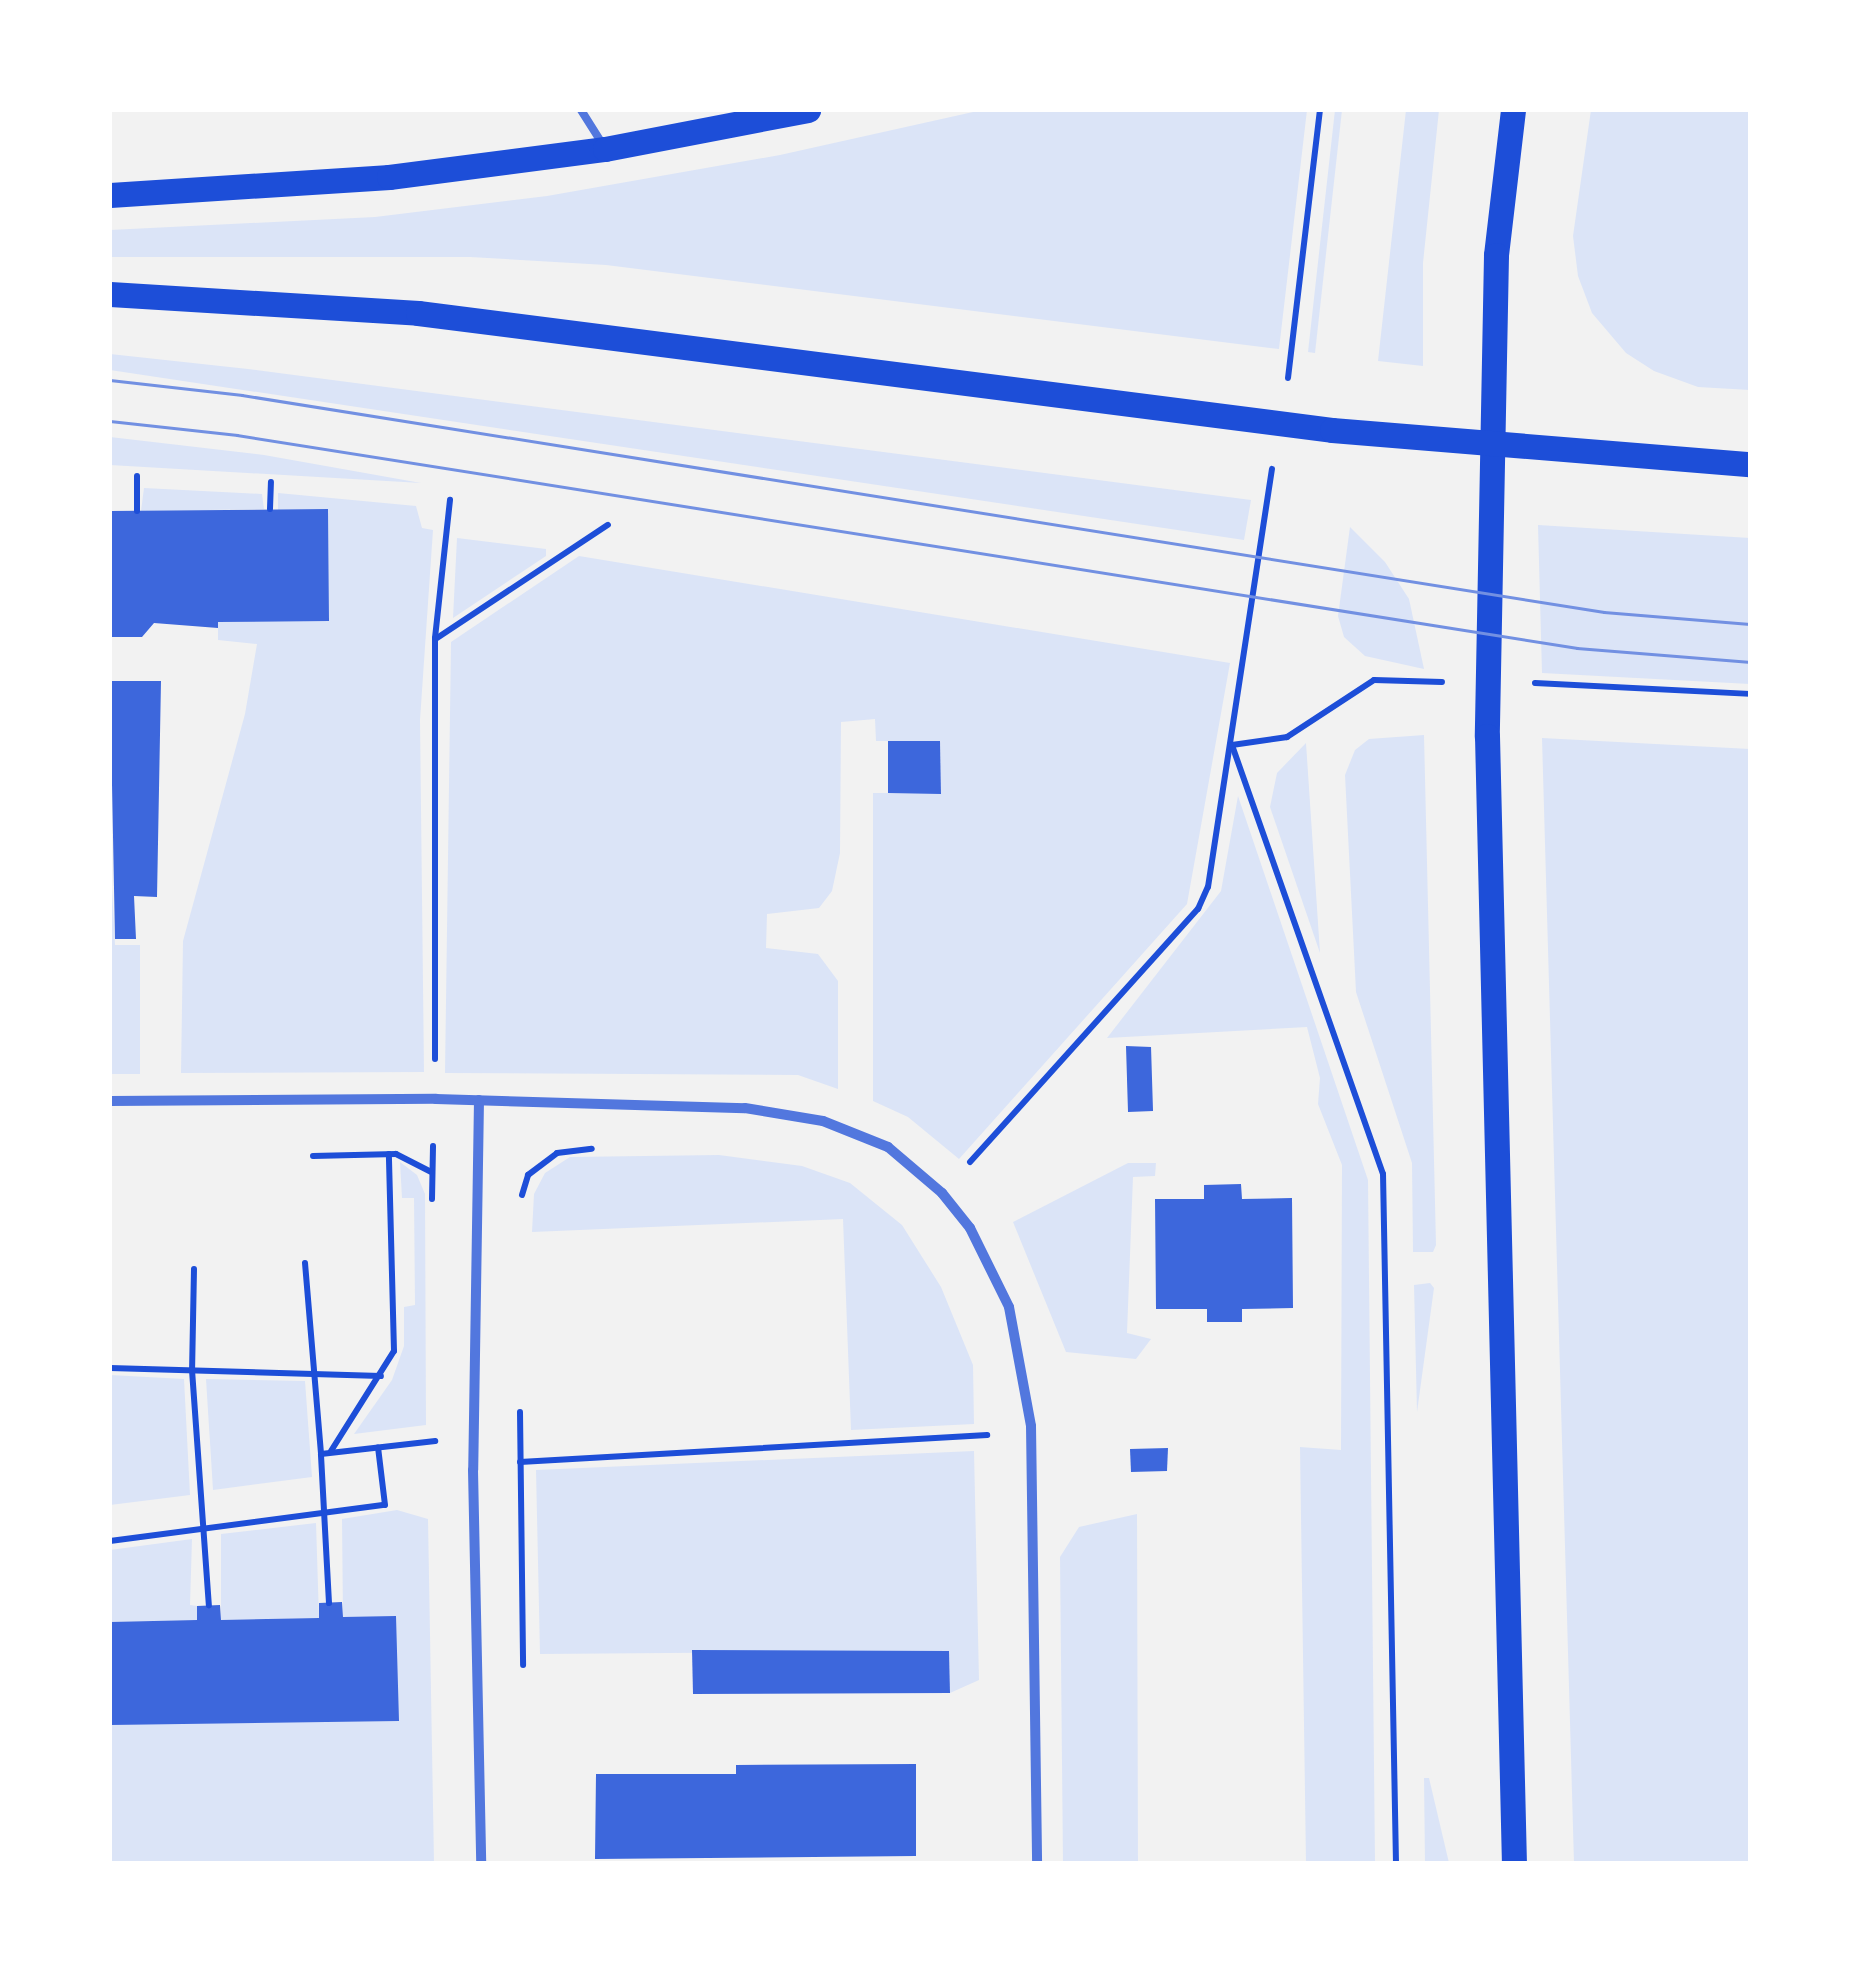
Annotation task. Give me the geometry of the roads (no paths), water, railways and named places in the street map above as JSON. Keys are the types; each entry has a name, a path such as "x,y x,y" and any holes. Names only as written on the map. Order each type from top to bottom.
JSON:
{"main road":[{"path":"110,194 390,177 605,149 808,110"},
{"path":"1513,110 1496,255 1487,736 1514,1863"},
{"path":"110,294 464,318 1492,447 1750,464"}],"street":[{"path":"110,1101 479,1100 745,1108 823,1121 888,1146 942,1193 970,1228 1009,1308 1031,1426 1036,1863"},
{"path":"479,1100 473,1470 481,1863"}],"lane":[{"path":"581,110 605,149"}],"tram line":[{"path":"110,380 242,395 1604,612 1750,624"},
{"path":"110,421 237,435 1577,648 1750,662"}]}
